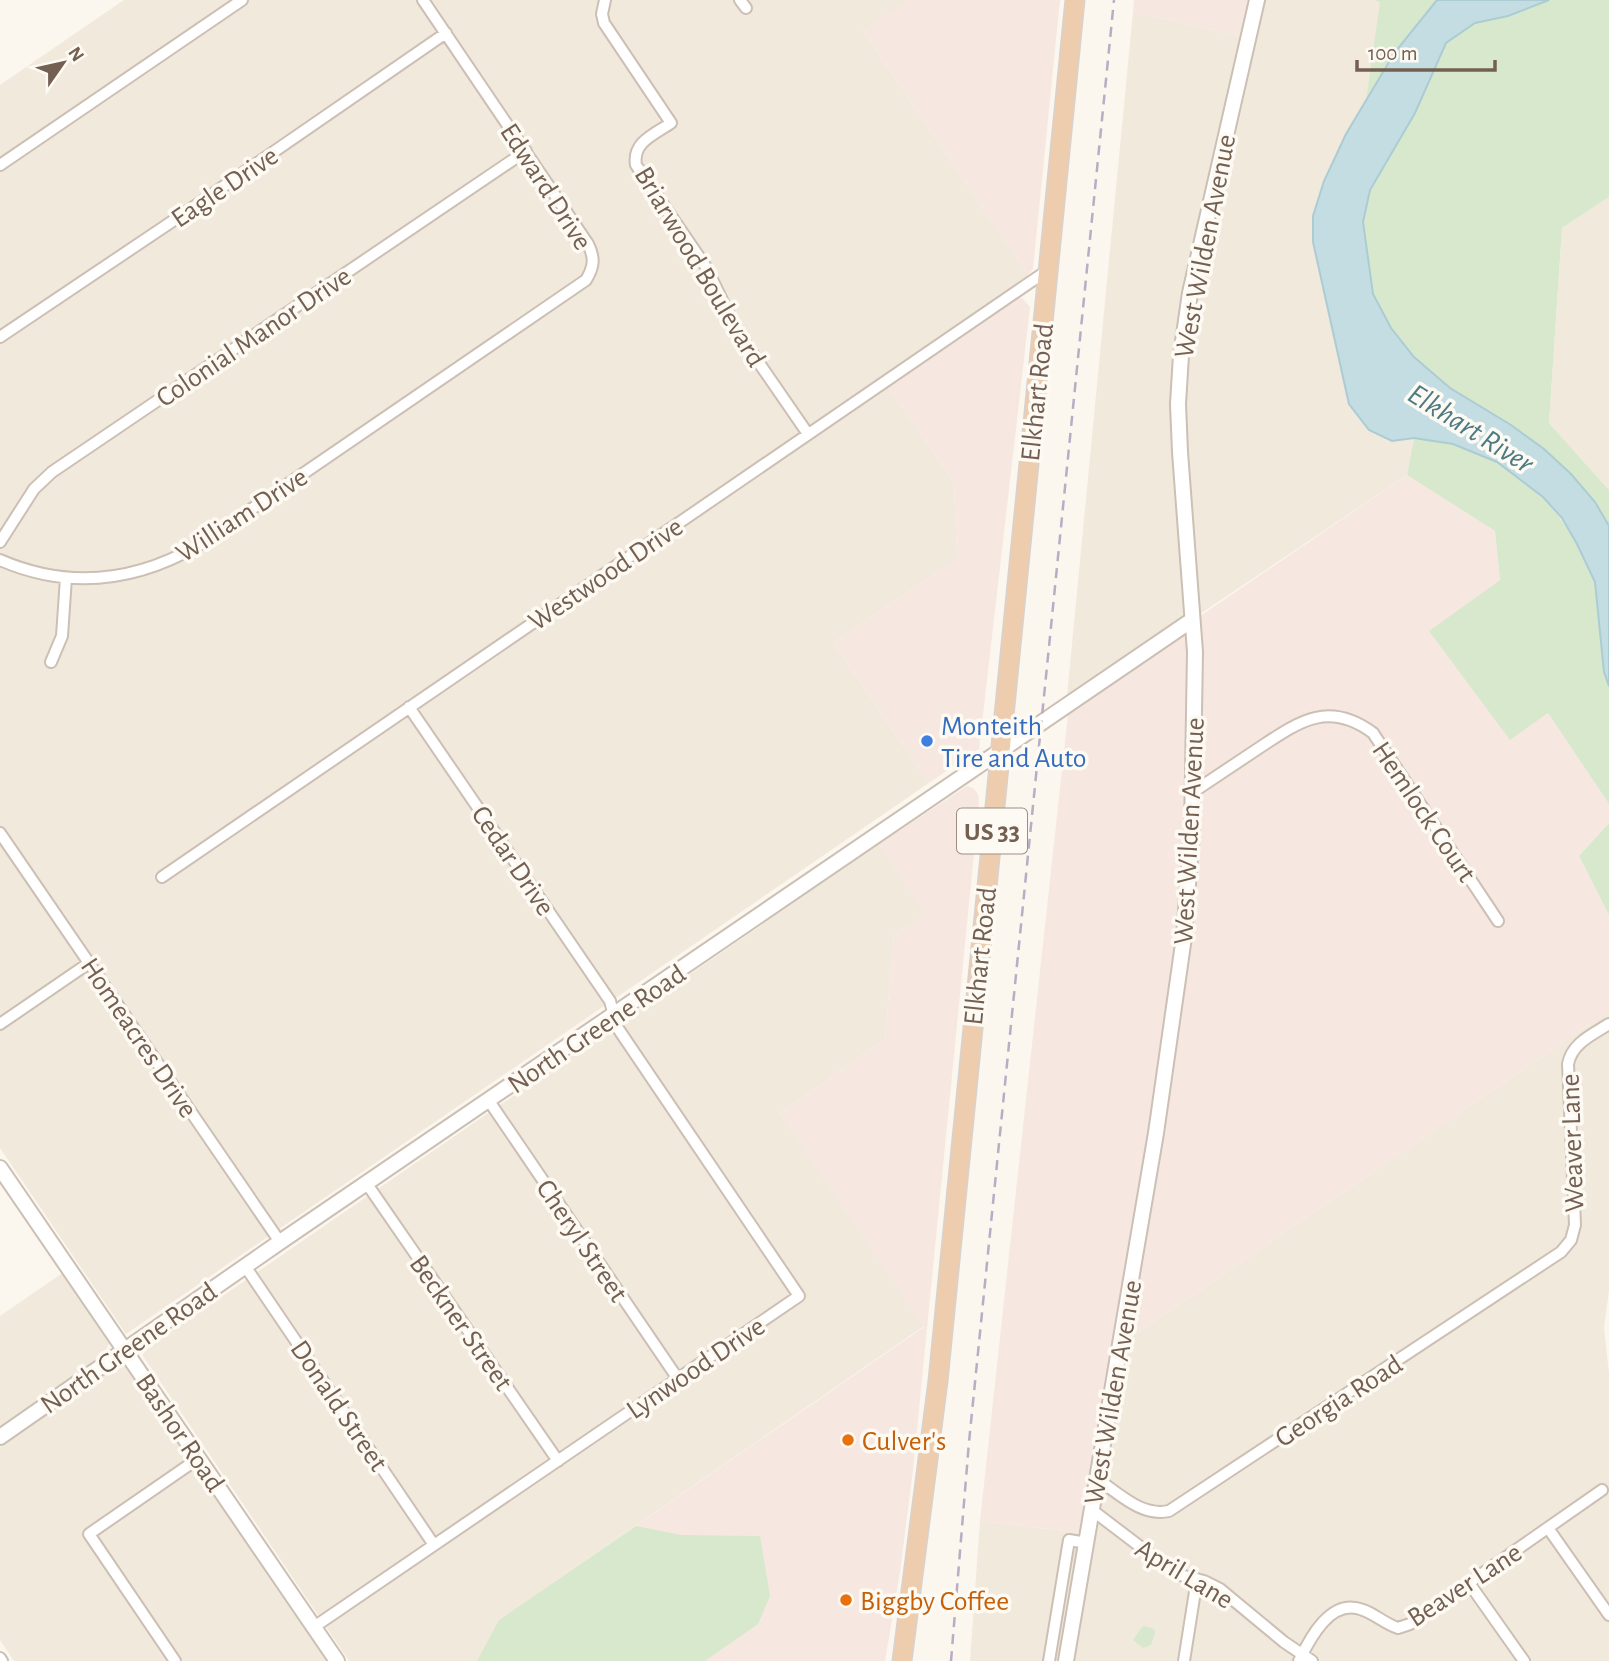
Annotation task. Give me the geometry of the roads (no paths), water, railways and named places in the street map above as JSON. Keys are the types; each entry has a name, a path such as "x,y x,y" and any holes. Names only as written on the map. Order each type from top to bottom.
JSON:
{"highway":[{"name":"Elkhart Road","path":"902,1661 938,1381 1075,0"}],"street":[{"path":"0,165 242,0"},
{"name":"Edward Drive","path":"388,417 578,288 592,271 594,258 589,244 423,0"},
{"name":"Briarwood Boulevard","path":"605,0 602,14 604,23 671,123 639,145 634,154 636,165 706,267 737,331 808,434"},
{"name":"West Wilden Avenue","path":"1066,1661 1178,988 1188,883 1193,792 1195,652 1178,404 1181,355 1190,293 1257,0"},
{"name":"Eagle Drive","path":"0,337 446,33"},
{"name":"Colonial Manor Drive","path":"0,542 34,489 52,472 527,151"},
{"name":"Westwood Drive","path":"162,877 1048,270"},
{"name":"William Drive","path":"0,560 29,571 66,578 93,579 119,576 163,564 199,545 388,417"},
{"path":"51,662 62,636 66,578"},
{"name":"North Greene Road","path":"0,1437 280,1242 1192,620"},
{"name":"Cedar Drive","path":"408,707 610,1001 614,1016"},
{"name":"Hemlock Court","path":"1193,792 1304,720 1327,716 1351,719 1373,733 1498,921"},
{"name":"Homeacres Drive","path":"0,833 280,1242"},
{"path":"0,1024 89,963"},
{"name":"Lynwood Drive","path":"314,1627 799,1296 617,1027 614,1016"},
{"name":"Weaver Lane","path":"1571,1240 1574,1225 1568,1064 1570,1053 1576,1045 1609,1024"},
{"name":"Cheryl Street","path":"489,1101 678,1379"},
{"name":"Bashor Road","path":"0,1168 337,1661"},
{"name":"Beckner Street","path":"367,1184 558,1461"},
{"name":"Georgia Road","path":"1097,1479 1139,1507 1156,1512 1169,1511 1562,1252 1571,1240"},
{"name":"Donald Street","path":"245,1266 434,1545"},
{"path":"175,1661 89,1534 199,1458"},
{"name":"Beaver Lane","path":"1304,1659 1318,1628 1339,1610 1358,1608 1392,1626 1403,1627 1602,1490"},
{"name":"April Lane","path":"1092,1510 1161,1565 1176,1574 1211,1584 1220,1590 1304,1659"},
{"path":"1548,1528 1609,1615"},
{"path":"1049,1661 1069,1540 1087,1543"},
{"path":"1184,1661 1196,1579"},
{"path":"1469,1583 1524,1661"}],"water":[{"name":"Elkhart River","path":"1437,0 1549,0 1508,16 1475,23 1446,43 1415,113 1370,190 1363,222 1373,294 1391,328 1414,357 1450,388 1511,425 1544,449 1571,474 1595,502 1609,526 1609,686 1604,672 1595,582 1562,518 1543,497 1497,462 1453,444 1414,438 1392,441 1369,430 1349,404 1313,242 1313,216 1324,181 1346,134 1395,52"}],"railway":[{"path":"951,1661 969,1442 1114,0"}],"place":[{"name":"Monteith Tire and Auto","path":"927,741"},
{"name":"Culver's","path":"848,1440"},
{"name":"Biggby Coffee","path":"846,1600"}]}
